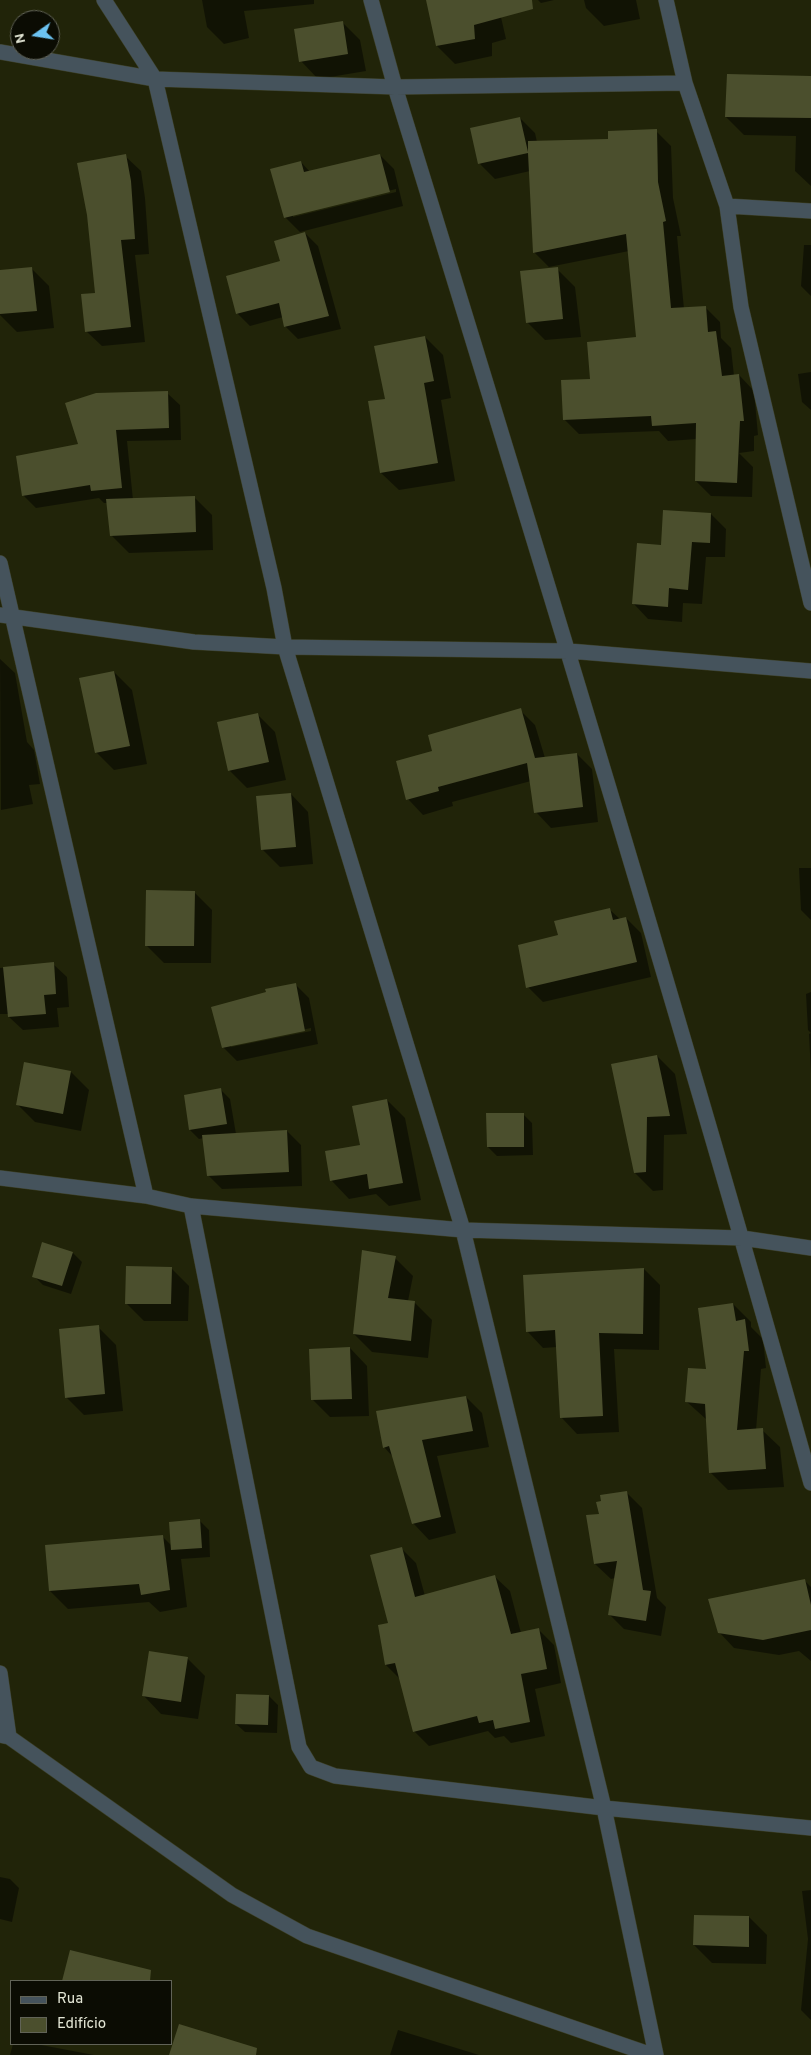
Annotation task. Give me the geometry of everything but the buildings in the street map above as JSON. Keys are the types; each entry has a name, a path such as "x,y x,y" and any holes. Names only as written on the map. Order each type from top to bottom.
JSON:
{"street":[{"path":"104,0 155,79 267,560 285,647 463,1230 604,1808 656,2055"},
{"path":"371,0 395,87 569,651 742,1238 811,1483"},
{"path":"666,0 685,83 727,206 741,307 811,603"},
{"path":"0,52 155,79 395,87 685,83"},
{"path":"727,206 811,211"},
{"path":"0,563 6,615 146,1196"},
{"path":"6,615 194,642 285,647 569,651 811,671"},
{"path":"0,1178 146,1196 191,1206 463,1230 742,1238 811,1248"},
{"path":"191,1206 300,1747 311,1767 335,1776 604,1808 811,1828"},
{"path":"0,1673 5,1736 232,1895 307,1936 652,2055"}]}
